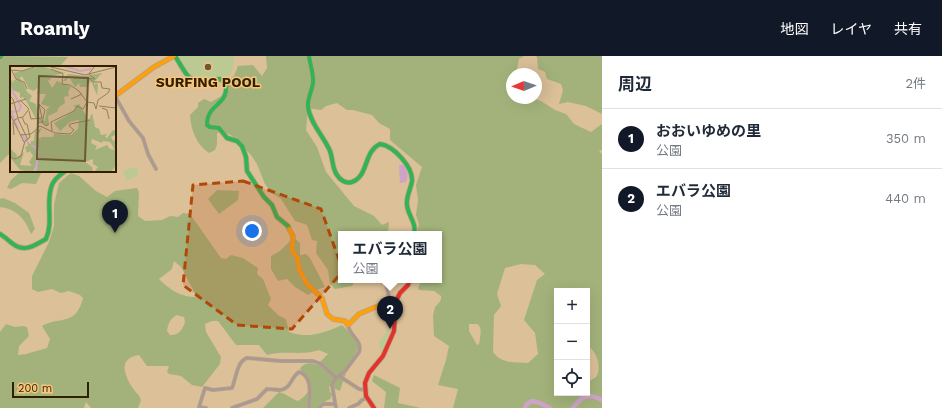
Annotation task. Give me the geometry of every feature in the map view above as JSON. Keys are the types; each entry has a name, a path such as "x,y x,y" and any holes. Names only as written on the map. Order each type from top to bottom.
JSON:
{"street":[{"path":"116,95 154,67 175,56 184,73 191,79 205,82 220,78 226,83 227,90 223,102 211,109 207,120 207,125 210,127 217,126 227,138 238,142 242,146 246,157 246,171 264,197 272,205 278,219 287,225 292,232 292,251 298,259 299,269 303,278 322,298 327,314 333,319 346,321 349,331 358,342 360,349 359,352 332,385 336,406 323,404 319,408"},
{"path":"309,56 309,66 314,82 309,102 309,110 330,152 337,175 344,181 354,181 362,174 372,148 380,144 388,146 407,163 412,172 412,181 406,202 416,225 415,231"},
{"path":"116,98 130,121 143,138 148,154 156,169"},
{"path":"0,234 18,248 22,249 26,249 46,239 50,230 51,189 56,180 64,172"},
{"path":"385,283 390,301"},
{"path":"374,408 367,398 365,390 366,378 383,356 394,331 396,301 400,293 409,283"},
{"path":"348,325 359,314 390,301 396,301"},
{"path":"206,408 199,407 205,388 213,390 232,388 240,363 243,359 247,358 280,361 313,361 321,364 337,377 359,389 365,390"},
{"path":"232,408 257,399 267,389 285,389 290,385 299,372 305,376 309,382 309,408"},
{"path":"349,408 367,398"}],"highlighted area":[{"path":"243,181 321,209 343,271 292,329 237,325 183,285 193,185"}],"green space":[{"path":"0,56 68,57 60,66 10,66 10,153 0,163"},
{"name":"SURFING POOL","path":"180,56 234,56 234,63 230,75 227,77 210,80 198,79 190,76 185,70 179,60"},
{"path":"266,56 524,56 519,59 517,68 506,68 506,104 542,104 542,102 555,110 566,114 574,124 591,132 602,124 602,150 599,151 602,154 602,408 453,408 458,389 438,385 449,346 434,336 433,315 435,307 440,301 441,296 434,291 419,290 418,288 420,283 442,283 442,231 418,231 419,224 416,215 418,200 416,185 422,167 390,140 390,129 379,123 372,115 347,110 337,103 326,106 321,110 308,108 306,130 317,147 326,172 354,206 374,216 382,225 389,222 388,231 338,231 338,283 354,283 352,286 335,289 330,284 328,270 316,253 317,241 312,240 307,225 295,221 281,199 271,192 265,184 257,164 251,155 231,135 224,132 217,133 217,144 215,150 209,153 198,141 193,131 190,115 198,107 198,103 204,99 211,102 223,95 229,88 228,80 234,76 238,66 253,65 262,76 267,68","holes":["521,264 535,265 545,274 537,280 524,320 535,333 538,354 528,363 500,359 493,352 494,315 501,306 497,294 505,268","469,324 477,324 480,327 481,333 479,344 477,345 469,331"]},
{"path":"535,56 602,56 602,114 586,106 568,102 559,104 563,90 561,84 547,79 542,68 538,68 537,57"},
{"path":"137,167 138,175 130,180 126,180 123,170"},
{"path":"20,172 42,172 36,184 22,183 11,189 7,188 11,180"},
{"path":"71,173 79,176 96,191 107,197 115,191 137,188 139,192 138,216 145,221 162,220 170,216 178,217 183,213 190,214 221,258 226,259 231,255 243,258 258,268 257,274 263,279 271,299 268,305 278,315 286,319 289,332 310,335 342,325 361,344 354,355 340,391 329,386 332,394 330,399 320,404 318,408 263,408 279,392 298,401 307,394 309,386 307,378 300,369 303,365 307,364 317,365 328,354 319,350 306,353 280,353 267,355 259,345 236,345 218,321 212,321 205,324 206,332 221,357 220,364 202,387 192,385 181,376 169,374 167,372 169,366 147,366 139,355 128,359 125,367 126,377 141,400 138,408 91,408 86,402 84,408 0,408 0,332 6,324 15,327 27,327 29,336 19,346 18,355 47,348 50,339 42,326 72,317 80,307 83,298 80,295 69,291 61,293 52,289 38,292 32,289 32,276 49,242 54,226 54,205 59,183","holes":["174,261 181,267 196,295 195,297 184,296 175,292 159,279 172,269","177,315 184,317 184,325 178,333 170,335 167,331 168,326 171,319"]},
{"path":"217,190 239,191 238,200 219,214 208,199"},
{"path":"3,198 15,203 29,213 35,229 31,234 23,219 16,212 0,207 0,199"},
{"path":"292,239 296,239 300,243 300,255 306,254 310,258 325,287 308,295 295,287 287,279 278,281 271,269 271,256 280,251"},
{"path":"393,303 391,327 381,355 379,343 388,331 388,325 384,317 385,312"},
{"path":"374,375 400,388 398,403 421,408 384,408 386,392 372,381"}],"shaded area":[{"path":"399,165 404,165 406,169 406,182 400,183"}],"waterway":[{"path":"573,408 582,398 586,396 593,396 602,400"},
{"path":"525,408 527,404 532,401 550,408"}],"traffic: fast":[{"path":"175,56 185,73 192,79 204,82 220,79 226,83 226,91 224,96 210,112 207,125 210,127 219,128 227,138 237,141 242,146 246,157 247,171 264,197 272,205 277,217 288,226 289,229"},
{"path":"309,56 313,80 308,101 309,113 330,151 333,166 338,177 341,180 348,182 352,182 357,179 361,175 371,152 380,144 397,153 406,164 411,175 412,181 407,199 407,205 415,231"},
{"path":"0,234 17,247 22,248 30,247 46,239 49,225 50,191 54,181 64,172"}],"traffic: slow":[{"path":"116,95 154,67 174,56"},
{"path":"289,229 293,236 292,251 298,259 299,269 307,284 322,298 327,314 333,319 345,321 348,325 359,314 390,301 396,301"}],"traffic: jam":[{"path":"374,408 366,396 365,383 369,373 383,356 394,331 396,301 400,293 409,283"}],"place":[{"name":"SURFING POOL","path":"208,67"},
{"name":"おおいゆめの里","path":"115,233"},
{"name":"エバラ公園","path":"390,329"}]}
